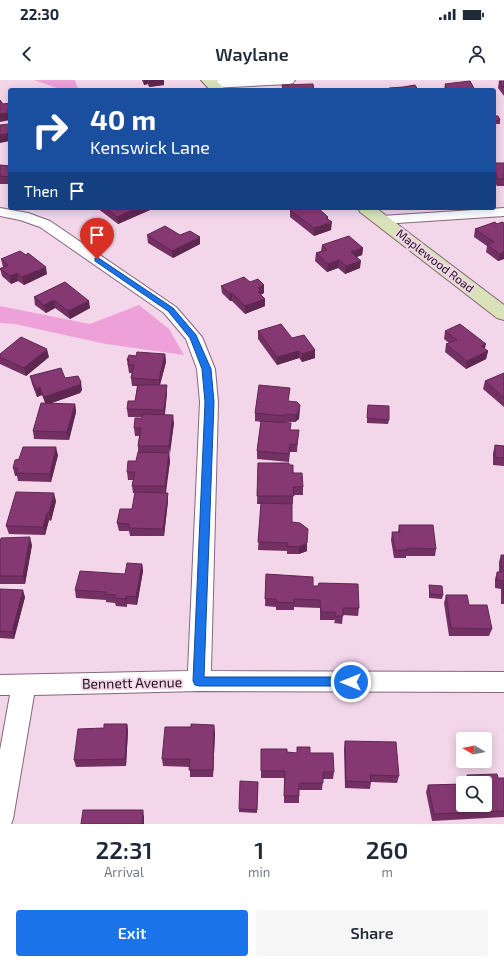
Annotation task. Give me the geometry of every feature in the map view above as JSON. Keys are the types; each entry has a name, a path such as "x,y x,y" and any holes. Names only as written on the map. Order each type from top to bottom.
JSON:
{"street":[{"path":"213,85 289,80"},
{"name":"Maplewood Road","path":"369,210 504,314"},
{"path":"0,212 23,216 45,224 170,310 194,337 206,369 209,402 199,681"},
{"path":"382,220 504,212"},
{"name":"Bennett Avenue","path":"0,685 199,681 504,682"},
{"path":"0,819 24,685"}],"shaded area":[{"path":"34,80 75,80 77,88 56,88"},
{"path":"139,305 169,329 184,355 106,344 15,324 0,323 0,306 90,324"}],"building":[{"path":"470,81 474,88 447,88 445,84"},
{"path":"499,81 504,81 504,88"},
{"path":"313,84 314,88 283,88 282,85"},
{"path":"415,85 417,88 389,88"},
{"path":"0,100 3,104 8,103 8,113 0,114"},
{"path":"496,116 498,116 500,120 496,121"},
{"path":"8,124 8,133 0,135 0,125"},
{"path":"496,163 504,163 504,179 498,179 496,174"},
{"path":"0,165 8,166 8,177 0,176"},
{"path":"108,210 133,210 117,217"},
{"path":"290,210 320,210 328,217 326,218 332,222 314,228"},
{"path":"495,222 497,224 502,222 504,223 504,252 500,254 487,245 494,242 475,229"},
{"path":"165,226 180,235 190,231 200,237 172,251 147,235"},
{"path":"349,236 363,248 351,252 361,261 346,266 339,260 328,264 316,253 327,250 322,245"},
{"path":"20,251 26,255 28,253 46,267 22,277 17,273 10,276 0,269 8,265 1,259"},
{"path":"244,277 250,282 258,279 264,285 258,288 261,291 258,292 265,299 245,306 232,293 230,294 221,286"},
{"path":"65,282 89,301 68,311 54,300 44,305 34,297"},
{"path":"281,324 292,338 304,335 315,350 302,354 299,351 277,357 258,331"},
{"path":"460,324 486,344 481,346 488,351 467,361 446,344 457,340 445,331"},
{"path":"21,337 47,349 24,368 0,357 0,354"},
{"path":"137,352 165,354 159,380 131,378 134,365 128,365 129,360 127,360 129,355 136,356"},
{"path":"61,368 65,378 78,376 81,382 79,385 44,397 40,387 36,389 30,376"},
{"path":"504,373 504,398 485,381"},
{"path":"138,385 167,385 164,410 127,409 128,401 135,401"},
{"path":"259,385 290,388 288,401 297,402 300,405 299,411 296,415 285,414 285,416 255,413"},
{"path":"41,403 75,404 67,432 33,431"},
{"path":"368,405 389,406 389,420 367,418"},
{"path":"142,414 173,415 169,446 138,446 141,428 134,428 135,418 142,418"},
{"path":"261,421 291,423 290,430 299,430 297,445 290,444 289,454 257,451"},
{"path":"495,445 504,446 504,458 495,457"},
{"path":"23,447 56,447 50,474 16,473 18,468 13,468 15,460 19,459"},
{"path":"138,452 169,453 165,486 132,486 135,472 127,472 128,461 136,461"},
{"path":"258,463 289,463 289,465 293,465 293,473 302,473 303,487 293,487 294,496 257,496"},
{"path":"16,492 54,493 49,513 47,513 43,527 6,526"},
{"path":"135,492 168,493 163,529 129,528 129,524 117,523 120,509 132,509"},
{"path":"261,503 292,504 292,522 300,523 308,529 307,543 299,547 287,546 288,543 258,542"},
{"path":"399,525 433,525 436,549 407,548 407,550 395,550 392,532 400,532"},
{"path":"30,537 23,576 0,576 1,538"},
{"path":"501,555 504,555 504,596 503,581 497,580 497,572 502,572"},
{"path":"127,563 142,564 136,597 126,596 125,599 115,598 115,595 105,594 106,592 75,590 80,571 125,574"},
{"path":"266,574 313,577 313,586 318,586 319,583 358,584 359,608 343,608 343,616 335,616 335,612 321,612 320,600 294,599 294,603 276,602 276,599 265,599"},
{"path":"429,585 442,586 443,595 430,594"},
{"path":"0,589 23,590 12,632 0,631"},
{"path":"446,595 467,595 469,605 487,605 492,629 451,628"},
{"path":"104,724 127,724 125,759 74,760 78,729 104,728"},
{"path":"191,724 214,725 213,770 189,770 190,759 162,759 165,727 191,727"},
{"path":"345,741 396,742 399,776 370,775 371,782 346,781"},
{"path":"297,747 310,747 310,753 333,753 334,772 323,772 323,783 299,783 299,796 284,796 285,771 261,771 261,749 287,749 287,752 297,753"},
{"path":"497,774 498,778 504,778 504,811 492,812 492,776 467,775"},
{"path":"240,781 258,782 257,810 239,809"},
{"path":"456,784 456,812 481,812 434,814 428,785"},
{"path":"83,810 143,810 142,824 81,824"}],"route":[{"path":"97,259 170,310 194,337 206,369 209,402 199,681 351,682"}]}
